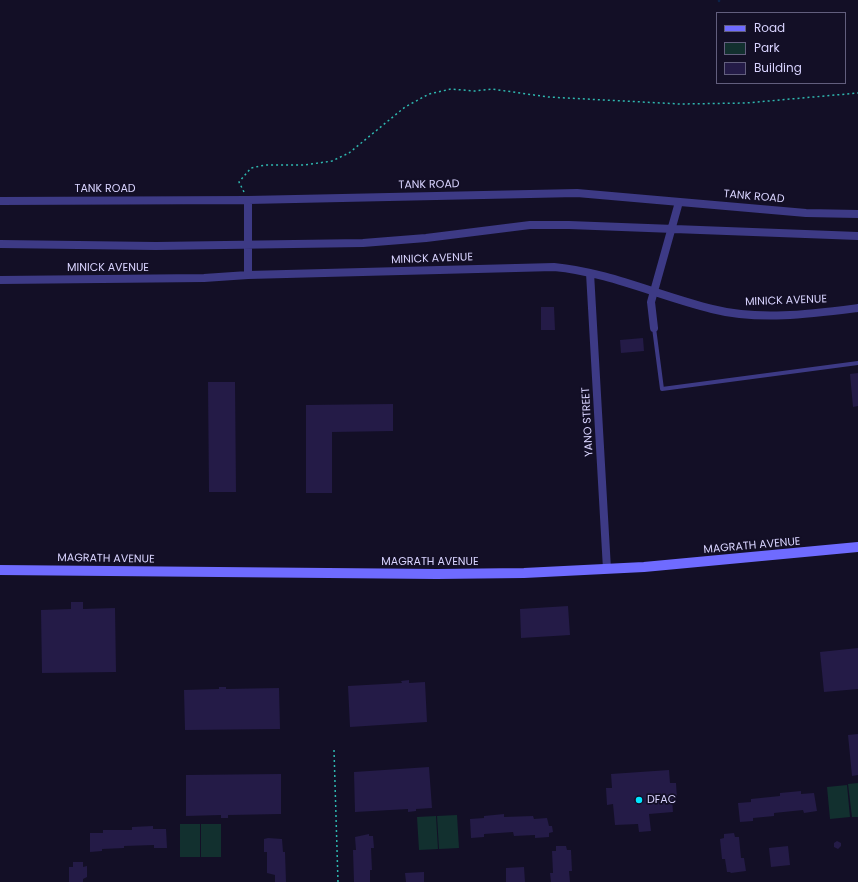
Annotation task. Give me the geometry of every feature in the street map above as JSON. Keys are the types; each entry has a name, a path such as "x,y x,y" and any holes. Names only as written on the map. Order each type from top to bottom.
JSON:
{"main road":[{"name":"MAGRATH AVENUE","path":"0,570 437,574 524,573 716,561 858,547"}],"street":[{"name":"TANK ROAD","path":"0,201 248,200 577,193 806,213 858,214"},
{"path":"248,200 248,275"},
{"path":"654,328 651,302 679,202"},
{"path":"0,244 141,246 364,243 426,238 530,225 858,236"},
{"name":"MINICK AVENUE","path":"0,280 204,278 248,275 543,266 590,273 713,309 733,313 792,314 858,308"},
{"name":"YANO STREET","path":"590,273 607,569"}],"lane":[{"path":"654,328 662,389 858,363"}],"path":[{"path":"248,200 239,182 250,168 265,165 305,165 332,161 349,153 405,107 429,94 451,89 475,91 492,89 555,97 680,104 746,103 858,93"},
{"path":"334,750 338,882"}],"green space":[{"path":"858,783 858,817 852,817 848,784"},
{"path":"847,785 850,817 830,819 827,787"},
{"path":"457,815 459,848 439,849 437,816"},
{"path":"436,816 438,849 419,850 417,817"},
{"path":"180,824 200,824 200,857 180,857"},
{"path":"201,824 221,824 221,857 201,857"}],"building":[{"path":"541,307 554,307 555,330 541,330"},
{"path":"643,338 644,351 621,353 620,340"},
{"path":"858,373 858,406 853,407 850,374"},
{"path":"208,382 235,382 236,492 209,492"},
{"path":"393,404 393,431 332,432 332,493 306,493 306,405"},
{"path":"71,602 83,602 83,609 115,608 116,672 42,673 41,610 71,609"},
{"path":"568,606 570,635 521,638 520,609"},
{"path":"858,648 858,689 824,692 820,652"},
{"path":"409,680 409,683 425,682 427,722 350,727 348,686 402,683 401,681"},
{"path":"219,687 226,687 226,689 279,688 280,729 185,730 184,690 219,689"},
{"path":"858,734 858,775 852,776 848,735"},
{"path":"429,767 432,808 416,809 416,811 408,812 408,809 355,812 354,772"},
{"name":"DFAC","path":"669,770 670,783 676,783 677,799 672,799 673,812 649,814 651,831 639,832 638,824 615,825 613,804 607,805 606,788 612,788 611,774"},
{"path":"281,774 281,814 228,815 228,818 221,818 221,815 186,816 186,775"},
{"path":"801,791 801,794 814,793 817,811 804,813 803,810 774,813 774,816 753,818 753,821 740,822 738,803 751,802 751,799 780,796 780,793"},
{"path":"504,814 504,817 533,816 534,819 547,818 549,826 552,826 553,832 549,833 549,837 535,838 535,835 514,836 513,832 484,834 484,837 471,838 470,819"},
{"path":"153,826 153,829 166,829 167,848 154,848 154,845 124,846 124,848 102,849 102,851 90,852 90,833 103,833 103,830 132,830 132,827"},
{"path":"734,833 735,837 739,837 741,858 744,858 746,871 731,873 727,872 725,859 722,859 720,839 724,838 724,834"},
{"path":"369,834 369,836 373,836 374,848 371,848 372,870 370,870 370,882 354,882 353,850 356,850 355,837"},
{"path":"264,839 282,839 283,852 285,852 286,882 275,882 275,875 267,873 267,852 264,852"},
{"path":"837,841 841,843 841,846 838,849 834,847 834,843"},
{"path":"556,846 566,846 567,850 571,850 572,871 569,871 570,882 551,882 550,873 553,873 552,851 556,851"},
{"path":"788,846 790,865 771,867 769,848"},
{"path":"73,862 83,862 83,867 87,866 87,877 83,879 83,882 69,882 69,867 73,867"},
{"path":"524,867 525,882 506,882 506,868"},
{"path":"424,872 424,882 406,882 405,873"}],"place":[{"name":"DFAC","path":"639,800"}]}
